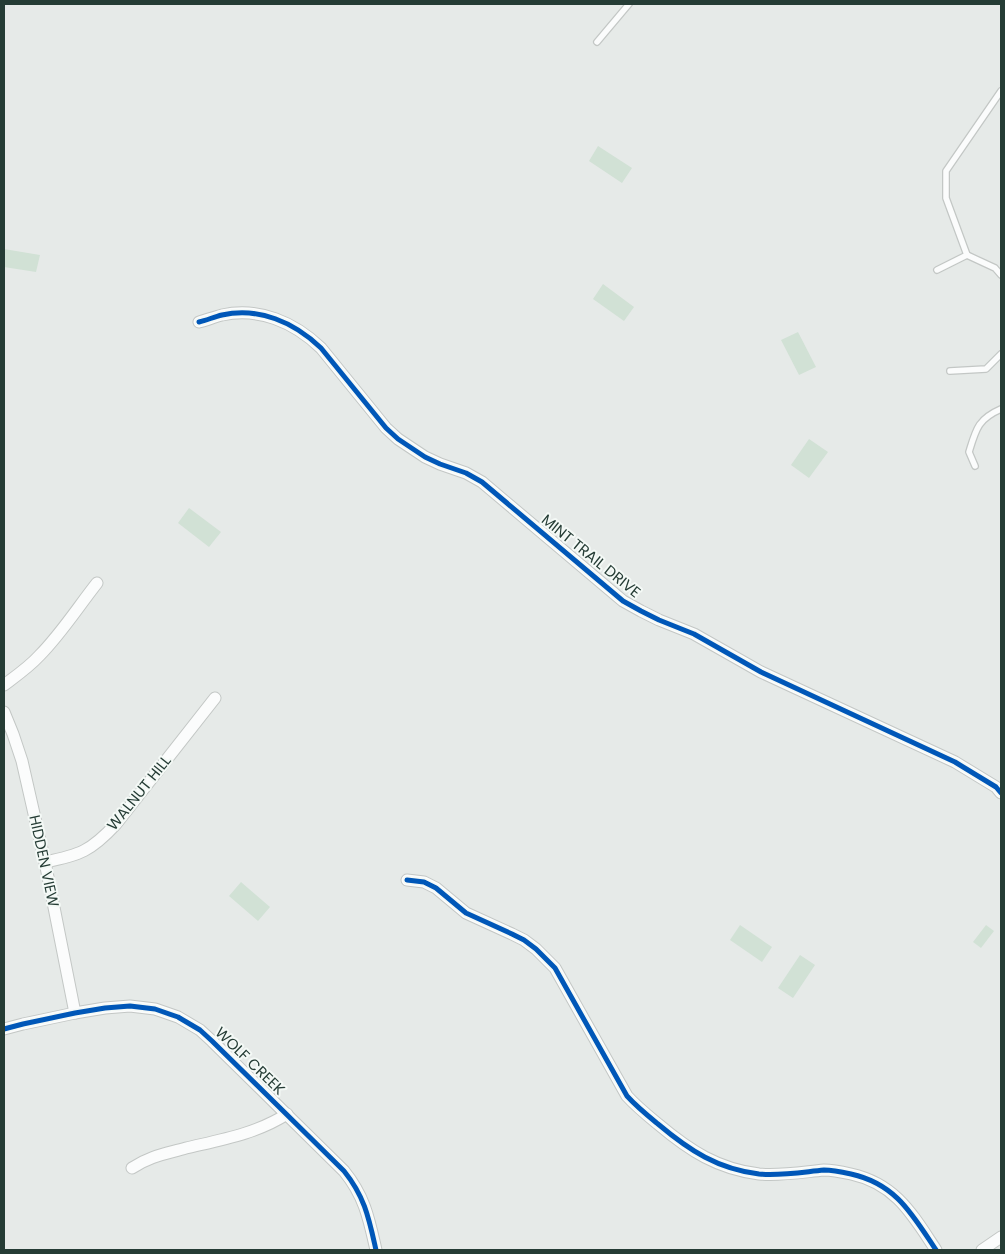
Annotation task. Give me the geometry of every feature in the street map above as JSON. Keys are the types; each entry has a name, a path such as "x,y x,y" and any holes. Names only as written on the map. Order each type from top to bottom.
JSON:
{"street":[{"name":"MINT TRAIL DRIVE","path":"199,322 221,315 239,313 262,314 294,327 321,348 386,428 398,439 425,457 466,473 482,482 624,601 641,611 694,634 761,672 955,762 996,787 1001,793"},
{"path":"4,685 25,669 52,642 97,583"},
{"name":"WALNUT HILL","path":"44,862 80,853 105,836 215,698"},
{"name":"HIDDEN VIEW","path":"4,712 14,734 22,762 75,1013"},
{"path":"406,880 424,882 436,888 466,913 512,934 536,949 546,958 555,968 627,1096 636,1106 683,1144 712,1161 743,1171 776,1174 832,1170 869,1180 886,1188 905,1205 936,1250"},
{"name":"WOLF CREEK","path":"4,1029 75,1013 130,1006 155,1009 178,1017 200,1030 344,1171 362,1200 376,1250"},
{"path":"132,1168 151,1157 254,1132 287,1114"},
{"path":"982,1250 1001,1236"}],"lane":[{"path":"598,42 629,4"},
{"path":"1001,91 946,171 946,198 967,255 995,268 1001,275"},
{"path":"937,270 967,255"},
{"path":"950,371 986,369 1001,354"},
{"path":"975,466 969,452 975,432 985,417 1001,409"}],"green space":[{"path":"598,146 632,168 622,183 589,161"},
{"path":"4,249 40,255 36,272 4,267"},
{"path":"603,284 634,307 624,321 593,299"},
{"path":"798,332 816,367 799,375 781,340"},
{"path":"809,439 828,452 809,478 791,465"},
{"path":"189,508 221,532 209,547 178,523"},
{"path":"241,882 270,907 258,921 229,896"},
{"path":"740,925 772,947 762,962 730,940"},
{"path":"986,925 994,931 981,948 973,942"},
{"path":"800,955 815,965 793,998 778,988"}],"cycle path":[{"path":"199,322 222,315 249,313 262,315 288,324 321,348 386,428 398,439 425,457 466,473 482,482 623,601 659,620 694,634 761,672 955,762 996,787 1001,793"},
{"path":"407,880 424,882 436,888 466,913 524,940 536,949 555,968 627,1096 670,1134 705,1157 744,1172 792,1174 827,1170 848,1173 867,1179 880,1185 901,1202 919,1224 936,1250"},
{"path":"4,1029 75,1013 130,1006 155,1009 178,1017 200,1030 344,1171 362,1199 376,1250"}]}
